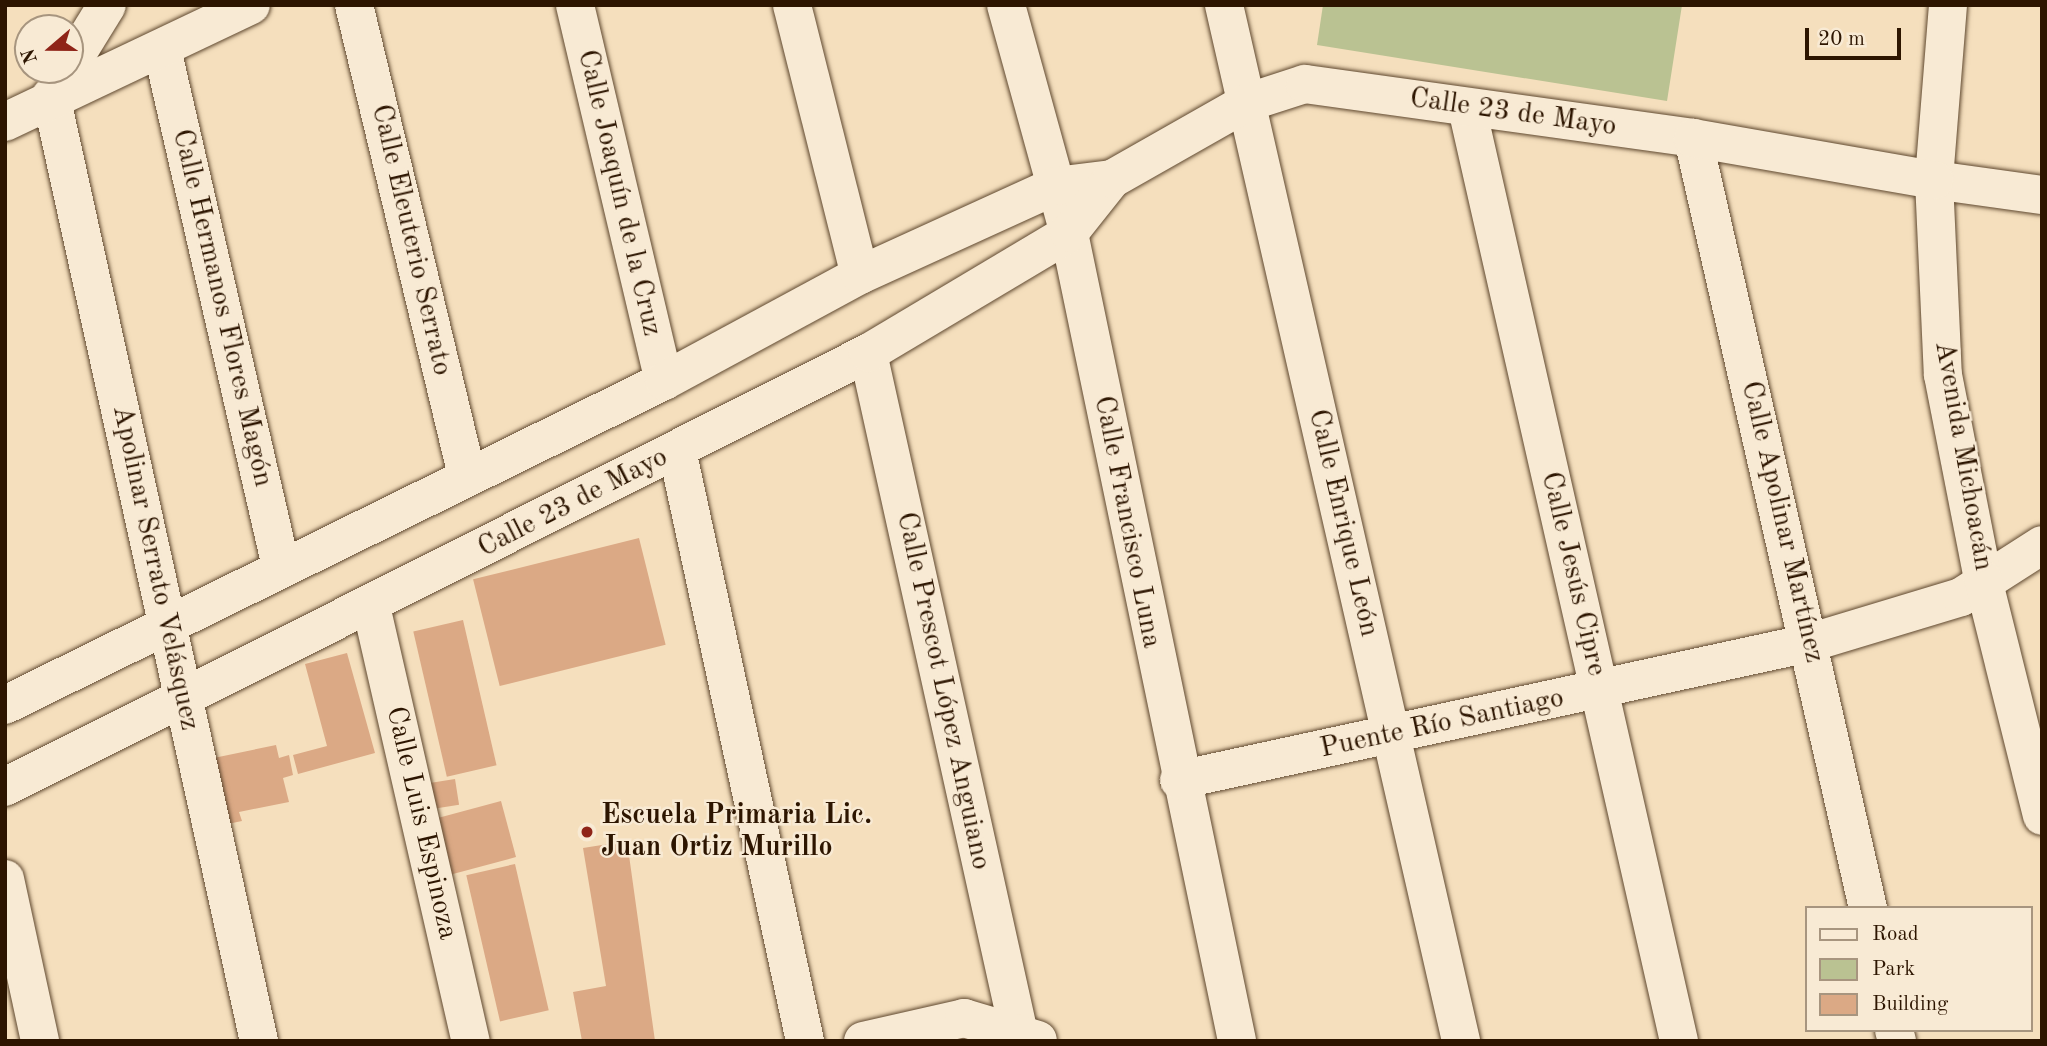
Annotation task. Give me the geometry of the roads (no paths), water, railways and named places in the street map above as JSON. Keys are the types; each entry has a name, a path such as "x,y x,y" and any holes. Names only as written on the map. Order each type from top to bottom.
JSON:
{"street":[{"path":"84,42 107,5"},
{"path":"84,71 162,49 251,5"},
{"name":"Calle Eleuterio Serrato","path":"354,5 467,476"},
{"name":"Calle Joaquín de la Cruz","path":"575,5 664,381"},
{"path":"792,5 860,275"},
{"name":"Calle Francisco Luna","path":"1006,5 1069,233 1179,780 1237,1041"},
{"name":"Calle Enrique León","path":"1224,5 1461,1041"},
{"name":"Avenida Michoacán","path":"1948,5 1934,180 1943,375 1983,579 2038,794"},
{"name":"Calle Hermanos Flores Magón","path":"162,49 281,568"},
{"path":"5,122 53,84"},
{"name":"Apolinar Serrato Velásquez","path":"63,84 184,698 259,1041"},
{"name":"Calle 23 de Mayo","path":"5,787 371,606 868,353 1069,233 1112,179 1246,103 1305,84 1693,138 1934,180 2042,195"},
{"name":"Calle Jesús Cipre","path":"1467,108 1679,1041"},
{"name":"Calle Apolinar Martínez","path":"1693,138 1810,643 1868,906"},
{"name":"Calle 23 de Mayo","path":"5,705 169,622 664,381 860,275 1055,186 1112,179"},
{"name":"Calle Prescot López Anguiano","path":"868,353 1029,1035"},
{"path":"677,450 805,1041"},
{"name":"Puente Río Santiago","path":"1179,780 1392,736 1810,643 1962,597 1983,579 2042,545"},
{"name":"Calle Luis Espinoza","path":"371,606 471,1041"},
{"path":"5,879 40,1041"},
{"path":"863,1041 964,1018 1029,1035"}],"place":[{"name":"Escuela Primaria Lic. Juan Ortiz Murillo","path":"587,832"}]}
